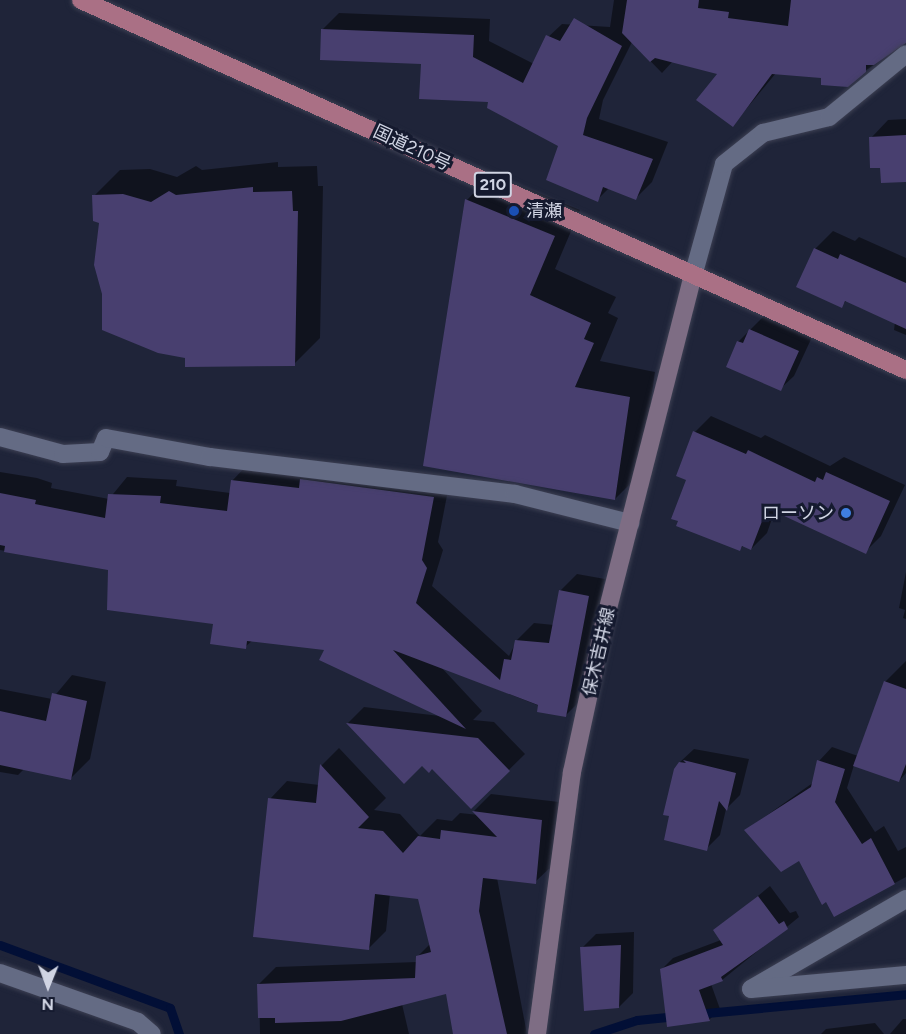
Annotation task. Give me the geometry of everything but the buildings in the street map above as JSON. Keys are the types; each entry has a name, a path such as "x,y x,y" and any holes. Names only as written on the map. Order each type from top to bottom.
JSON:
{"highway":[{"name":"国道210号","path":"81,0 906,370"}],"main road":[{"name":"保木吉井線","path":"537,1034 572,772 630,523 693,276"}],"street":[{"path":"693,276 724,164 763,133 830,117 906,54"},
{"path":"0,437 63,454 100,452 106,438 210,457 515,494 630,523"},
{"path":"906,898 751,989 906,975"},
{"path":"0,973 138,1022 152,1034"}],"waterway":[{"path":"0,945 170,1008 179,1034"},
{"path":"696,1014 906,994"},
{"path":"594,1034 637,1020 677,1016"}],"place":[{"name":"清瀬","path":"514,211"},
{"name":"ローソン","path":"846,513"}]}
